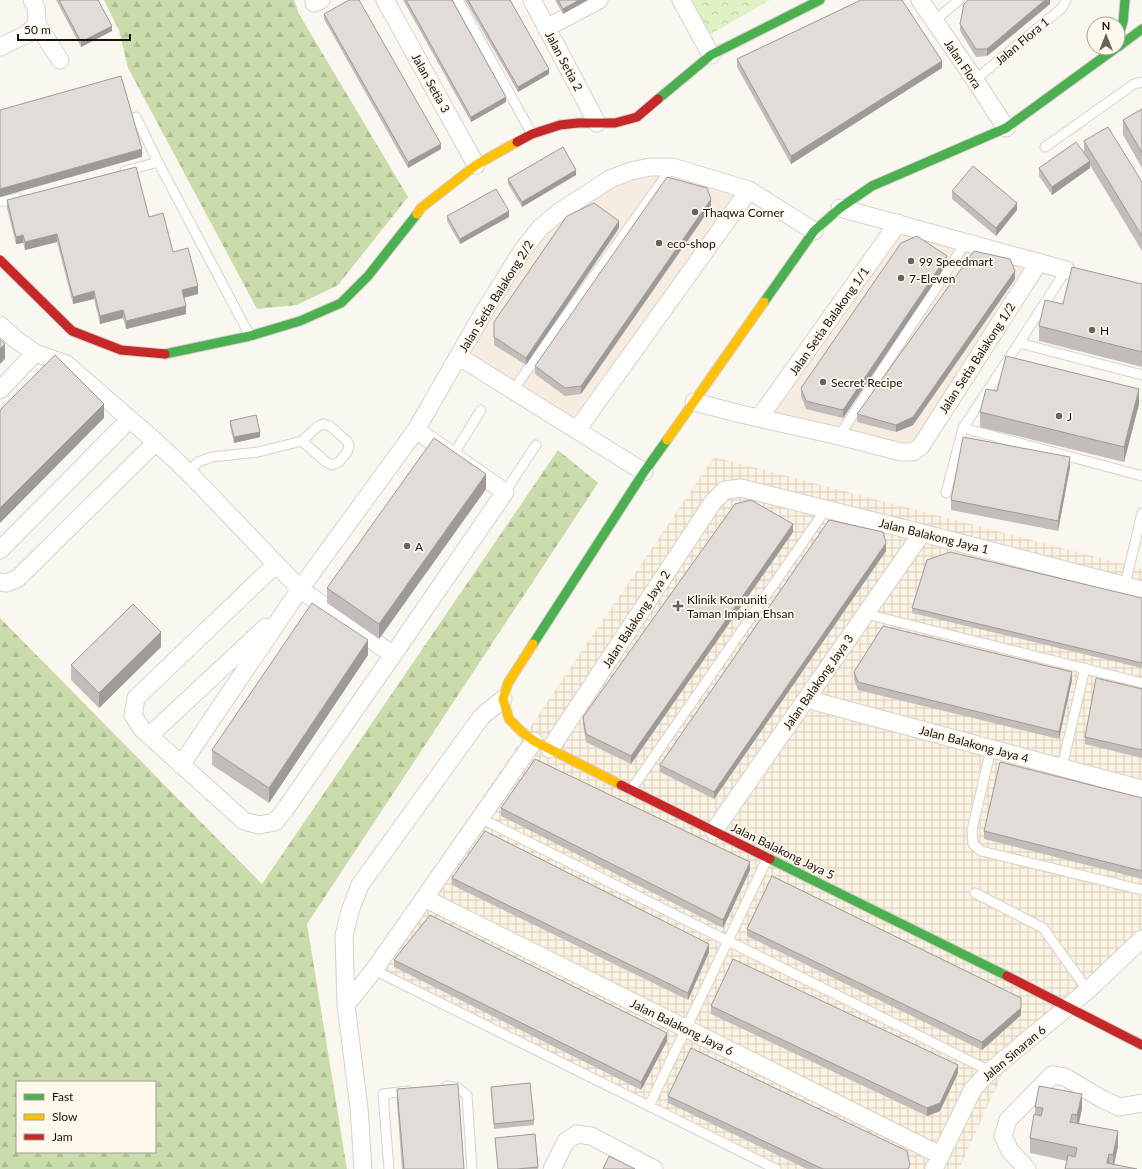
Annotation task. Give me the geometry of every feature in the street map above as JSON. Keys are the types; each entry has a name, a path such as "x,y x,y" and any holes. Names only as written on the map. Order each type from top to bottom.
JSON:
{"street":[{"path":"32,0 36,7 37,24 60,60"},
{"name":"Jalan Setia 3","path":"385,0 476,165"},
{"name":"Jalan Setia 2","path":"532,0 597,123"},
{"path":"546,28 599,0"},
{"path":"680,0 712,55"},
{"path":"0,260 72,332 121,350 166,354 250,336 300,321 341,303 368,276 422,208 476,165 532,134 560,124 615,123 637,117 712,55 819,0"},
{"name":"Jalan Flora","path":"920,0 1006,128"},
{"path":"1124,16 1126,0"},
{"path":"0,46 27,34 37,24"},
{"path":"1126,40 1142,29"},
{"path":"363,1169 359,1108 346,1005 344,936 350,911 360,885 482,716 503,699 508,683 644,472 814,231 840,208 872,186 1006,128 1104,56"},
{"name":"Jalan Setia Balakong 2/2","path":"288,607 416,430 482,315 522,251 540,228 554,216 610,179 630,171 650,167 672,167 749,190 814,231"},
{"path":"577,430 749,190"},
{"path":"840,208 1066,270"},
{"name":"Jalan Setia Balakong 1/1","path":"759,418 898,223"},
{"name":"Jalan Setia Balakong 1/2","path":"839,436 901,452 913,452 920,446 1039,262"},
{"path":"0,326 35,353 66,364 156,442 188,472 300,589 393,655"},
{"path":"0,390 35,353"},
{"path":"458,356 644,472"},
{"path":"694,402 839,436"},
{"path":"0,550 130,419"},
{"path":"276,564 136,698 133,714 142,729 149,736 244,821 259,825 274,822 284,811 505,492 416,430"},
{"path":"0,582 6,583 17,579 156,442"},
{"name":"Jalan Balakong Jaya 1","path":"725,490 741,488 1142,590"},
{"name":"Jalan Balakong Jaya 2","path":"550,749 714,502 725,490"},
{"name":"Jalan Balakong Jaya 3","path":"714,831 922,533"},
{"path":"149,736 288,607"},
{"path":"181,765 288,607"},
{"name":"Jalan Balakong Jaya 5","path":"503,699 509,719 534,741 1142,1045"},
{"name":"Jalan Balakong Jaya 4","path":"806,699 1142,789"},
{"path":"346,1005 374,970 534,741"},
{"name":"Jalan Balakong Jaya 6","path":"424,898 686,1028 937,1162"},
{"name":"Jalan Sinaran 6","path":"937,1162 973,1089 990,1071 1087,991 1142,939"},
{"path":"1027,1169 1010,1151 1003,1136 1008,1120 1052,1075 1065,1077 1102,1099 1119,1107 1142,1103"},
{"path":"552,1169 566,1141 577,1134 591,1136 654,1169"}],"lane":[{"path":"458,0 532,134"},
{"path":"934,21 959,0"},
{"name":"Jalan Flora 1","path":"975,80 1062,8 1066,0"},
{"path":"1045,146 1134,84 1142,82"},
{"path":"136,117 158,162 250,336"},
{"path":"113,174 158,162"},
{"path":"513,390 672,167"},
{"path":"0,202 30,195"},
{"path":"839,436 966,242"},
{"path":"946,494 963,428 1066,270"},
{"path":"1019,343 1142,375"},
{"path":"453,455 481,410"},
{"path":"188,472 198,462 212,457 258,452 302,441 317,427 323,424 330,426 347,441 347,452 339,462 332,465 326,462 302,441"},
{"path":"963,428 1142,474"},
{"path":"505,492 536,445"},
{"path":"631,790 826,509"},
{"path":"1125,585 1139,543 1142,513"},
{"path":"866,614 1142,683"},
{"path":"1062,767 1085,668"},
{"path":"991,749 972,830 973,844 981,851 1142,890"},
{"path":"480,818 990,1071"},
{"path":"649,1106 768,858"},
{"path":"975,893 1043,928 1087,991"},
{"path":"374,970 776,1169"},
{"path":"437,1087 445,1086 458,1088 467,1095 472,1169"},
{"path":"389,1169 382,1094 414,1090"}],"shaded area":[{"path":"675,173 740,193 575,422 466,355 543,234 612,184 634,176"},
{"path":"901,229 1029,265 914,441 905,446 769,415"},
{"path":"714,457 1142,569 1142,951 1071,1016 1007,1064 959,1169 766,1169 366,968"}],"green space":[{"path":"104,0 294,0 299,14 408,197 338,285 297,305 257,309 128,68 119,30"},
{"path":"689,0 770,0 709,35"},
{"path":"558,450 598,483 307,924 347,1169 0,1169 0,618 262,884"}],"building":[{"path":"59,0 98,0 112,26 81,42"},
{"path":"349,0 359,0 441,144 408,162 324,14"},
{"path":"406,0 452,0 506,97 471,117"},
{"path":"468,0 510,0 549,69 518,87"},
{"path":"558,0 579,0 563,9"},
{"path":"861,0 902,0 942,61 791,156 737,59"},
{"path":"968,0 1045,0 987,49 976,49 960,24 964,4"},
{"path":"121,76 142,149 0,189 0,110"},
{"path":"1142,109 1142,153 1123,120"},
{"path":"1108,127 1142,182 1142,236 1084,141"},
{"path":"1076,142 1090,161 1052,187 1039,168"},
{"path":"563,147 576,170 522,202 508,179"},
{"path":"973,166 1017,203 996,228 952,191"},
{"path":"136,167 149,217 163,213 173,252 188,248 198,286 182,290 186,306 126,321 123,310 100,316 94,291 73,297 57,234 25,242 23,235 16,237 7,200"},
{"path":"667,177 707,188 711,199 581,386 565,388 535,366"},
{"path":"496,189 509,211 460,239 447,216"},
{"path":"594,203 619,221 526,358 494,337 494,322 567,216"},
{"path":"917,236 947,256 843,410 806,401 801,388 901,243"},
{"path":"974,251 1010,259 1015,271 913,417 896,425 857,414"},
{"name":"H","path":"1072,267 1142,284 1142,352 1039,326 1045,300 1063,304"},
{"path":"0,339 5,344 0,349"},
{"path":"55,355 104,404 0,508 0,410"},
{"name":"J","path":"1006,356 1139,389 1124,447 980,412 986,389 997,391"},
{"path":"256,415 260,432 234,437 230,421"},
{"path":"963,437 1070,457 1058,521 951,500"},
{"name":"A","path":"434,438 486,474 379,624 327,588"},
{"path":"751,500 793,524 631,756 586,734 583,717 735,504"},
{"path":"829,520 883,532 886,543 714,792 660,765"},
{"path":"950,552 1142,598 1142,663 912,608 927,560"},
{"path":"312,603 368,640 269,788 212,750"},
{"path":"133,604 161,632 99,693 71,665"},
{"path":"883,626 1072,672 1059,732 858,682 854,672"},
{"path":"1096,678 1142,689 1142,750 1085,737"},
{"path":"535,759 750,862 723,920 501,808"},
{"path":"1000,762 1142,798 1142,871 984,831"},
{"path":"485,831 709,944 688,993 452,878"},
{"path":"772,876 1021,998 1021,1008 982,1042 747,929"},
{"path":"430,915 667,1033 641,1082 394,960"},
{"path":"733,959 958,1065 940,1103 927,1108 711,1006"},
{"path":"691,1048 907,1151 910,1165 908,1169 823,1169 668,1096"},
{"path":"530,1083 534,1120 494,1124 491,1087"},
{"path":"458,1084 464,1169 404,1169 397,1089"},
{"path":"1039,1086 1082,1094 1077,1115 1072,1114 1070,1122 1118,1131 1113,1155 1109,1154 1107,1163 1137,1169 1065,1169 1068,1155 1075,1157 1077,1148 1030,1138 1034,1114 1041,1116 1043,1108 1035,1107"},
{"path":"535,1134 538,1167 498,1169 495,1138"},
{"path":"609,1156 635,1169 603,1169"}],"traffic: fast":[{"path":"658,99 711,55 820,0"},
{"path":"1124,16 1125,0"},
{"path":"1126,41 1142,29"},
{"path":"764,302 814,231 840,208 872,186 1006,128 1105,56"},
{"path":"165,354 250,336 300,321 341,303 368,276 417,214"},
{"path":"533,644 644,472 667,440"},
{"path":"770,859 1007,976"}],"traffic: slow":[{"path":"417,214 421,208 476,165 517,142"},
{"path":"667,440 764,302"},
{"path":"533,644 508,683 503,699 509,719 534,741 621,785"}],"traffic: jam":[{"path":"517,142 532,134 560,125 578,123 615,123 637,117 658,99"},
{"path":"0,260 72,331 121,350 165,354"},
{"path":"621,785 770,859"},
{"path":"1007,976 1142,1045"}],"place":[{"name":"Thaqwa Corner","path":"695,212"},
{"name":"eco-shop","path":"659,243"},
{"name":"99 Speedmart","path":"911,261"},
{"name":"7-Eleven","path":"901,278"},
{"name":"H","path":"1092,330"},
{"name":"Secret Recipe","path":"823,382"},
{"name":"J","path":"1059,416"},
{"name":"A","path":"407,546"},
{"name":"Klinik Komuniti Taman Impian Ehsan","path":"678,606"}]}
